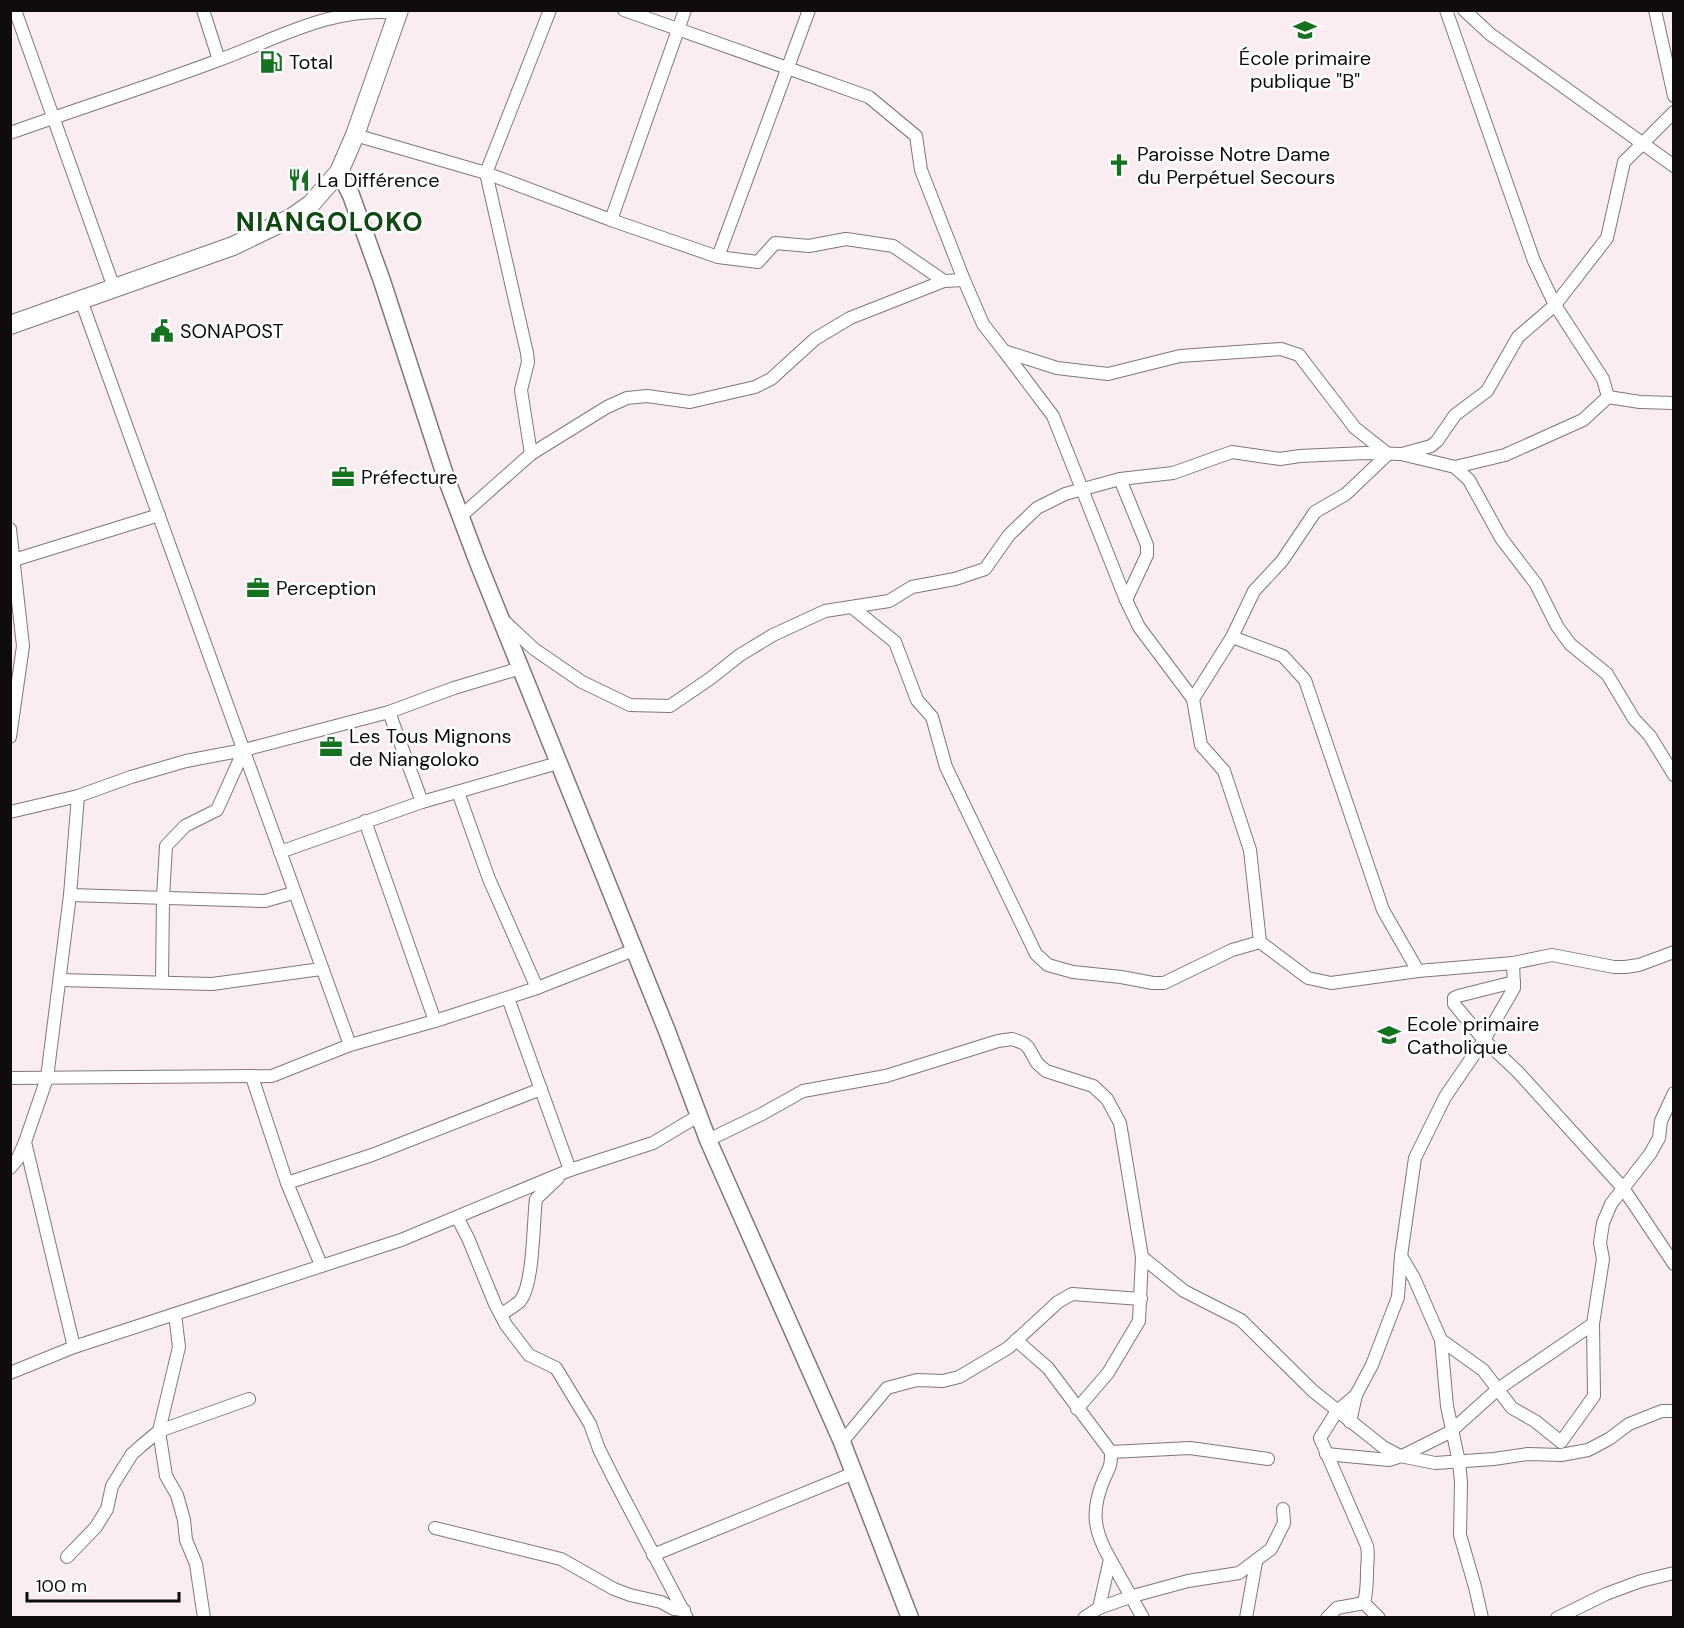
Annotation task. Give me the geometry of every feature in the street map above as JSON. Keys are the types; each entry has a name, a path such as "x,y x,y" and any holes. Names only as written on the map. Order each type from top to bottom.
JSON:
{"highway":[{"path":"10,324 233,246 291,218 311,204 339,172 355,135 399,12"}],"main road":[{"path":"339,172 351,195 382,281 445,475 558,763 698,1116 842,1442 910,1617"}],"street":[{"path":"15,10 114,288"},
{"path":"203,10 219,60"},
{"path":"531,454 522,390 528,362 527,353 486,173 550,10"},
{"path":"624,10 869,97 916,136 921,170 982,324 1053,416 1081,490 1139,627 1193,699 1201,745 1224,771 1250,850 1260,942 1308,978 1330,982 1418,971 1514,963 1552,955 1625,967 1639,965 1674,952"},
{"path":"611,220 685,10"},
{"path":"718,256 809,10"},
{"path":"1446,10 1534,261 1555,305 1603,379 1608,397"},
{"path":"1464,10 1490,34 1674,165"},
{"path":"1655,10 1674,96"},
{"path":"10,133 219,60 318,15 399,12"},
{"path":"501,618 534,649 582,682 630,705 670,706 740,655 773,635 825,611 889,601 912,587 955,579 985,569 1009,535 1037,508 1065,494 1120,479 1173,473 1232,452 1280,459 1300,456 1395,454 1431,446 1455,415 1487,391 1518,337 1555,305 1607,238 1624,162 1674,112"},
{"path":"355,135 486,173 611,220 718,256 758,262 775,243 809,246 846,239 893,246 944,281"},
{"path":"461,516 531,454 607,407 627,398 647,396 690,402 755,387 771,379 815,339 850,318 944,281 964,280"},
{"path":"81,300 244,750 293,893 350,1045"},
{"path":"1004,351 1057,368 1108,374 1180,356 1281,349 1299,355 1355,428 1395,454 1455,467 1504,455 1583,420 1608,397"},
{"path":"1608,397 1640,402 1674,403"},
{"path":"1193,699 1232,637 1254,591 1282,561 1315,512 1346,494 1395,454"},
{"path":"1455,467 1469,480 1501,538 1536,584 1557,626 1570,644 1607,674 1634,719 1650,736 1674,775"},
{"path":"1120,479 1147,545 1147,555 1126,600"},
{"path":"14,560 159,515"},
{"path":"10,529 23,645 10,737"},
{"path":"853,608 895,642 917,700 932,717 946,767 1036,954 1048,965 1073,972 1164,983 1232,950 1260,942"},
{"path":"1232,637 1283,656 1305,680 1383,910 1418,971"},
{"path":"10,812 78,796 130,777 186,761 244,750 389,712 454,688 521,668"},
{"path":"389,712 422,802"},
{"path":"162,982 166,846 185,826 217,810 244,750"},
{"path":"280,852 422,802 558,763"},
{"path":"458,792 489,879 537,988"},
{"path":"10,1168 17,1160 25,1142 47,1078 70,895 78,796"},
{"path":"365,822 435,1021"},
{"path":"70,895 265,901 293,893"},
{"path":"10,1078 272,1076 350,1045 435,1021 537,988 634,950"},
{"path":"1350,1422 1356,1395 1372,1365 1398,1297 1401,1256 1415,1158 1445,1097 1484,1040 1514,988 1514,963"},
{"path":"60,980 212,984 321,969"},
{"path":"1514,982 1454,998 1455,1006 1623,1188 1674,1264"},
{"path":"508,998 541,1089 567,1172"},
{"path":"708,1140 762,1114 804,1090 886,1076 998,1041 1012,1039 1028,1047 1037,1063 1046,1071 1093,1086 1107,1099 1120,1123 1142,1257 1141,1299 1139,1321 1108,1373 1077,1409"},
{"path":"252,1077 286,1184 321,1265"},
{"path":"286,1184 372,1155 541,1089"},
{"path":"1561,1442 1594,1396 1593,1324 1603,1259 1600,1243 1603,1223 1611,1204 1650,1154 1659,1138 1661,1121 1674,1093"},
{"path":"10,1373 74,1347 401,1240 567,1172 653,1143 698,1116"},
{"path":"25,1142 74,1347"},
{"path":"501,1315 520,1300 526,1290 531,1266 536,1199 567,1172"},
{"path":"457,1217 506,1325 530,1355 556,1368 590,1424 599,1449 685,1614"},
{"path":"1401,1256 1414,1278 1441,1340 1447,1406 1461,1482 1460,1535 1482,1617"},
{"path":"1142,1257 1184,1291 1241,1320 1313,1391 1383,1447 1400,1456 1436,1463 1528,1454 1561,1455 1588,1450 1629,1425 1662,1412 1674,1411"},
{"path":"842,1442 887,1388 917,1380 943,1381 959,1377 1008,1348 1058,1302 1072,1294 1141,1299"},
{"path":"174,1314 179,1347 159,1431 166,1476 177,1495 184,1520 186,1539 196,1564 204,1617"},
{"path":"1326,1455 1389,1460 1400,1456 1453,1429 1498,1389 1593,1324"},
{"path":"1016,1340 1048,1368 1111,1452 1111,1467 1104,1479 1094,1515 1099,1540 1143,1617"},
{"path":"1441,1340 1483,1370 1512,1408 1535,1421 1577,1452"},
{"path":"1356,1395 1337,1411 1320,1438 1356,1516 1367,1546 1368,1581 1364,1603"},
{"path":"67,1557 96,1527 107,1509 112,1486 132,1454 159,1431 249,1399"},
{"path":"1111,1452 1190,1448 1268,1459"},
{"path":"653,1555 854,1473"},
{"path":"1084,1617 1099,1608 1132,1596 1188,1581 1239,1573 1271,1549 1284,1523 1283,1509"},
{"path":"435,1528 561,1559 614,1589 661,1602 685,1614"},
{"path":"1099,1608 1110,1559"},
{"path":"1246,1617 1256,1562"},
{"path":"1557,1617 1606,1594 1674,1573"},
{"path":"1327,1617 1337,1608 1364,1603"},
{"path":"1364,1603 1379,1617"}],"place":[{"name":"École primaire publique \"B\"","path":"1305,30"},
{"name":"Total","path":"271,62"},
{"name":"Paroisse Notre Dame du Perpétuel Secours","path":"1119,165"},
{"name":"La Différence","path":"299,180"},
{"name":"SONAPOST","path":"162,331"},
{"name":"Préfecture","path":"343,477"},
{"name":"Perception","path":"258,588"},
{"name":"Les Tous Mignons de Niangoloko","path":"331,747"},
{"name":"Ecole primaire Catholique","path":"1389,1035"}],"district":[{"name":"NIANGOLOKO","path":"330,222"}]}
